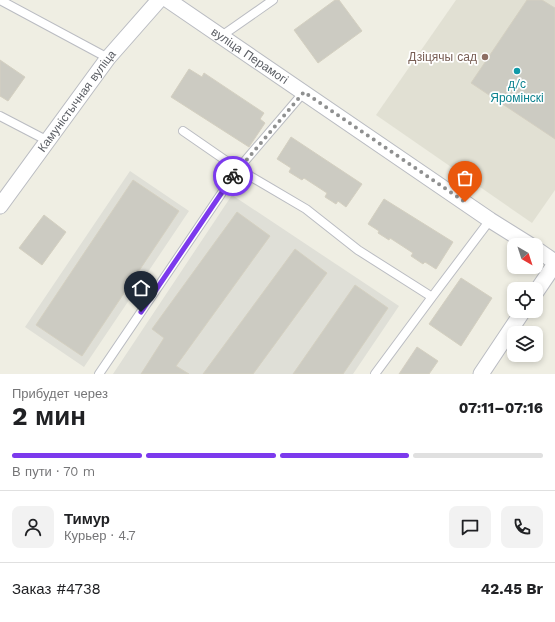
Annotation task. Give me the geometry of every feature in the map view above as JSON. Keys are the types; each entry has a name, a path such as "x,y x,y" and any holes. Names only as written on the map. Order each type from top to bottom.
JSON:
{"street":[{"name":"Камуністычная вуліца","path":"0,206 108,58 159,0"},
{"name":"вуліца Перамогі","path":"168,0 490,220 519,238"},
{"path":"543,254 555,263 543,282"},
{"path":"480,374 518,318"}],"lane":[{"path":"0,0 108,58"},
{"path":"220,36 273,0"},
{"path":"99,374 238,169 304,92"},
{"path":"0,116 48,141"},
{"path":"183,131 238,169 306,209 358,250 432,297"},
{"path":"375,374 490,220"}],"shaded area":[{"name":"Дзіцячы сад","path":"456,0 555,0 555,190 532,223 376,115"},
{"path":"130,171 189,211 84,367 25,327"},
{"path":"232,195 399,306 353,374 113,374"}],"building":[{"path":"335,0 339,0 362,31 318,63 294,30"},
{"name":"д/с Яромінскі","path":"527,0 542,0 555,8 555,139 471,83"},
{"path":"0,60 25,77 8,101 0,96"},
{"path":"189,69 202,77 204,73 264,113 260,119 265,123 249,147 171,97"},
{"path":"291,137 362,184 346,207 338,201 336,204 325,197 327,193 304,178 302,180 289,172 291,168 277,159"},
{"path":"133,180 179,211 82,356 36,325"},
{"path":"384,199 453,242 436,269 425,262 423,264 411,256 413,253 390,238 389,240 378,233 379,231 368,224"},
{"path":"237,212 270,236 176,366 189,374 141,374 164,338 152,329"},
{"path":"44,215 66,232 42,265 19,248"},
{"path":"295,249 327,273 253,374 203,374"},
{"path":"461,278 492,298 461,346 429,324"},
{"path":"355,285 388,308 343,374 293,374"},
{"path":"417,347 438,361 429,374 399,374"}],"way so far":[{"path":"233,176 304,92 465,202"}],"place":[{"name":"Дзіцячы сад","path":"485,57"},
{"name":"д/с Яромінскі","path":"517,71"}],"route":[{"path":"141,312 233,176"}]}
